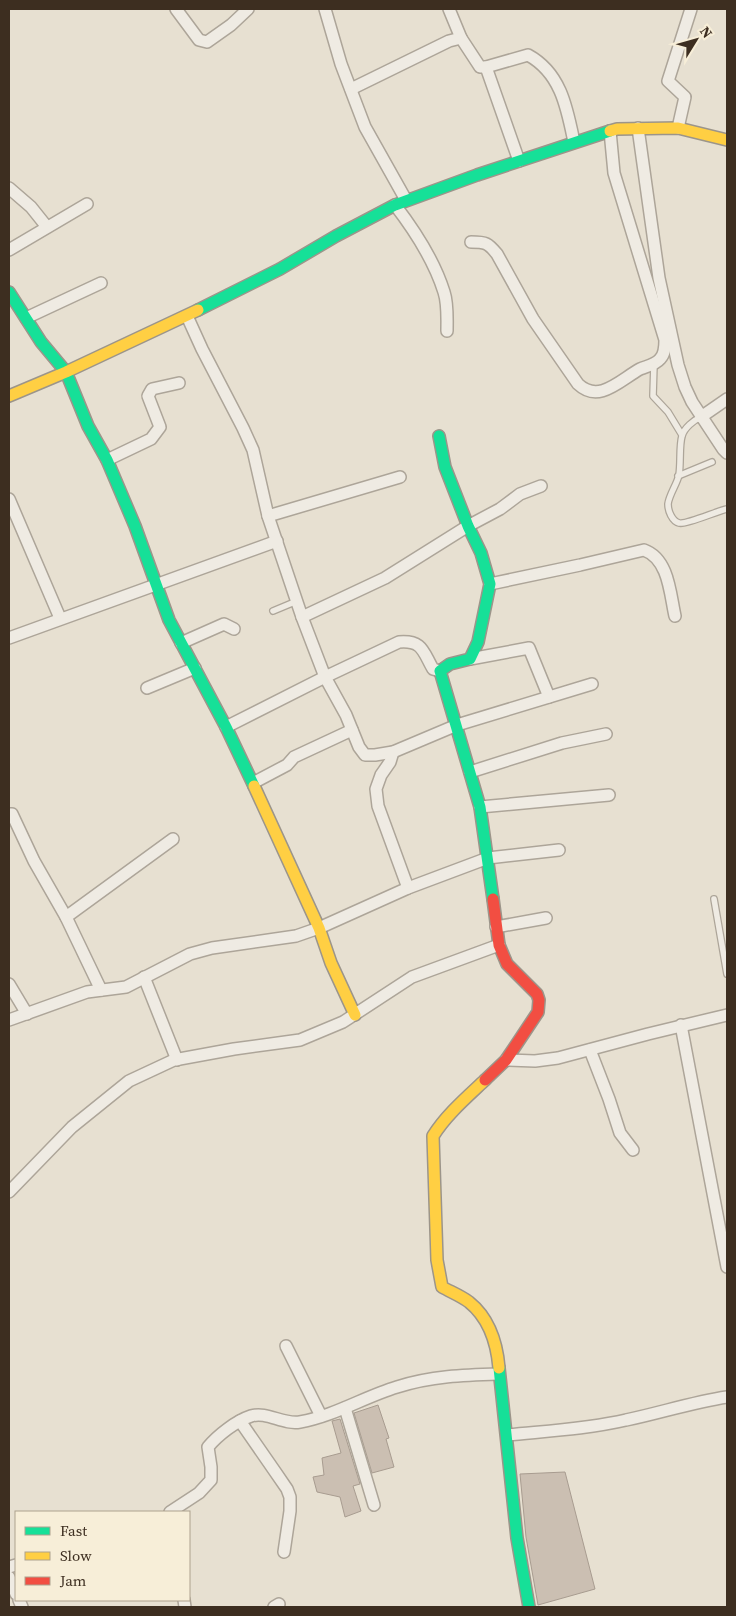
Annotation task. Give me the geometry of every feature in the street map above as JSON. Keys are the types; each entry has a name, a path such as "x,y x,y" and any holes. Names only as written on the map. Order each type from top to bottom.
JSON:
{"street":[{"path":"176,9 199,40 207,42 232,25 248,9"},
{"path":"325,9 341,64 365,127 406,200"},
{"path":"449,9 462,38 480,67 528,55 541,62 559,85 574,142"},
{"path":"678,128 685,98 668,81 691,9"},
{"path":"352,89 449,41 462,38"},
{"path":"486,67 519,161"},
{"path":"638,128 659,278 678,364 685,386 701,417 727,453"},
{"path":"9,396 66,372 186,316 280,269 336,236 406,200 610,131 638,128 678,128 727,140"},
{"path":"471,242 484,242 490,245 498,254 534,319 584,390 590,392 606,389 640,369 654,364 662,357 665,351 663,329 614,173 610,131"},
{"path":"9,188 31,207 47,227"},
{"path":"9,250 87,204"},
{"path":"394,205 414,230 444,293 447,331"},
{"path":"26,318 101,283"},
{"path":"9,292 41,342 66,372 88,426 107,460 135,526 169,620 254,783 355,1015"},
{"path":"186,316 253,450 268,516 302,617 325,677 346,715 359,747 365,755 376,756 393,752 457,725 592,684"},
{"path":"107,460 151,439 160,427 148,396 149,392 152,389 179,383"},
{"path":"701,417 727,399"},
{"path":"439,436 440,469 481,553 490,584 478,642 470,658"},
{"path":"268,516 400,477"},
{"path":"302,617 385,578 468,526 500,509 520,494 541,486"},
{"path":"9,499 60,618"},
{"path":"9,638 277,541"},
{"path":"490,584 644,550 651,552 664,568 675,616"},
{"path":"181,643 224,624 234,629"},
{"path":"226,727 399,642 410,641 420,646 433,670 440,670 450,664 470,658 529,648 549,697"},
{"path":"147,688 194,668"},
{"path":"440,670 480,806 499,945 507,964 533,989 539,1000 538,1012 506,1060 462,1102 433,1136 439,1280 442,1287 460,1296 484,1318 490,1328 498,1355 517,1538 529,1607"},
{"path":"254,783 287,765 294,757 352,730"},
{"path":"470,772 562,743 606,734"},
{"path":"393,752 390,762 378,781 376,796 408,888"},
{"path":"480,806 609,795"},
{"path":"9,814 12,814 34,860 66,917 101,990"},
{"path":"66,917 173,839"},
{"path":"9,1020 87,992 126,986 190,954 212,948 296,936 408,888 488,858 559,850"},
{"path":"496,926 546,918"},
{"path":"9,1192 72,1126 129,1081 177,1060 234,1049 300,1040 355,1015 412,977 499,945"},
{"path":"144,977 177,1060"},
{"path":"9,984 27,1014"},
{"path":"506,1060 548,1060 727,1015"},
{"path":"682,1026 727,1267"},
{"path":"590,1050 610,1099 620,1133 633,1150"},
{"path":"286,1346 321,1416"},
{"path":"172,1511 185,1503 211,1480 208,1447 240,1421 259,1414 292,1423 300,1422 345,1408 409,1383 463,1374 500,1374"},
{"path":"507,1435 568,1429 625,1420 710,1399 727,1397"},
{"path":"345,1408 374,1505"},
{"path":"240,1421 282,1481 290,1497 290,1511 284,1552"},
{"path":"9,1577 15,1592"}],"lane":[{"path":"654,364 654,396 658,403 668,412 682,435"},
{"path":"701,417 694,420 682,435 678,476 668,504 673,520 684,524 727,509"},
{"path":"678,476 712,462"},
{"path":"273,611 297,602"},
{"path":"714,899 727,974"}],"building":[{"path":"378,1405 389,1438 386,1439 394,1467 372,1473 354,1413"},
{"path":"340,1419 360,1484 353,1486 361,1511 345,1517 340,1497 317,1492 313,1477 324,1475 322,1458 341,1453 332,1421"},
{"path":"565,1472 595,1589 538,1605 526,1537 520,1474"}],"traffic: fast":[{"path":"198,310 280,269 336,236 395,205 477,175 610,131"},
{"path":"9,292 41,342 66,372 88,426 107,460 135,526 169,620 226,727 254,786"},
{"path":"439,436 445,467 468,526 481,553 490,584 478,642 470,659 450,664 440,671 480,807 493,899"},
{"path":"499,1368 517,1538 529,1607"}],"traffic: slow":[{"path":"610,131 617,129 678,128 727,140"},
{"path":"9,396 66,372 198,310"},
{"path":"254,786 319,928 331,963 355,1015"},
{"path":"485,1080 450,1114 433,1136 437,1260 442,1287 469,1302 476,1308 487,1324 494,1341 499,1368"}],"traffic: jam":[{"path":"485,1080 506,1060 538,1012 539,1000 537,994 507,964 499,945 493,899"}]}
